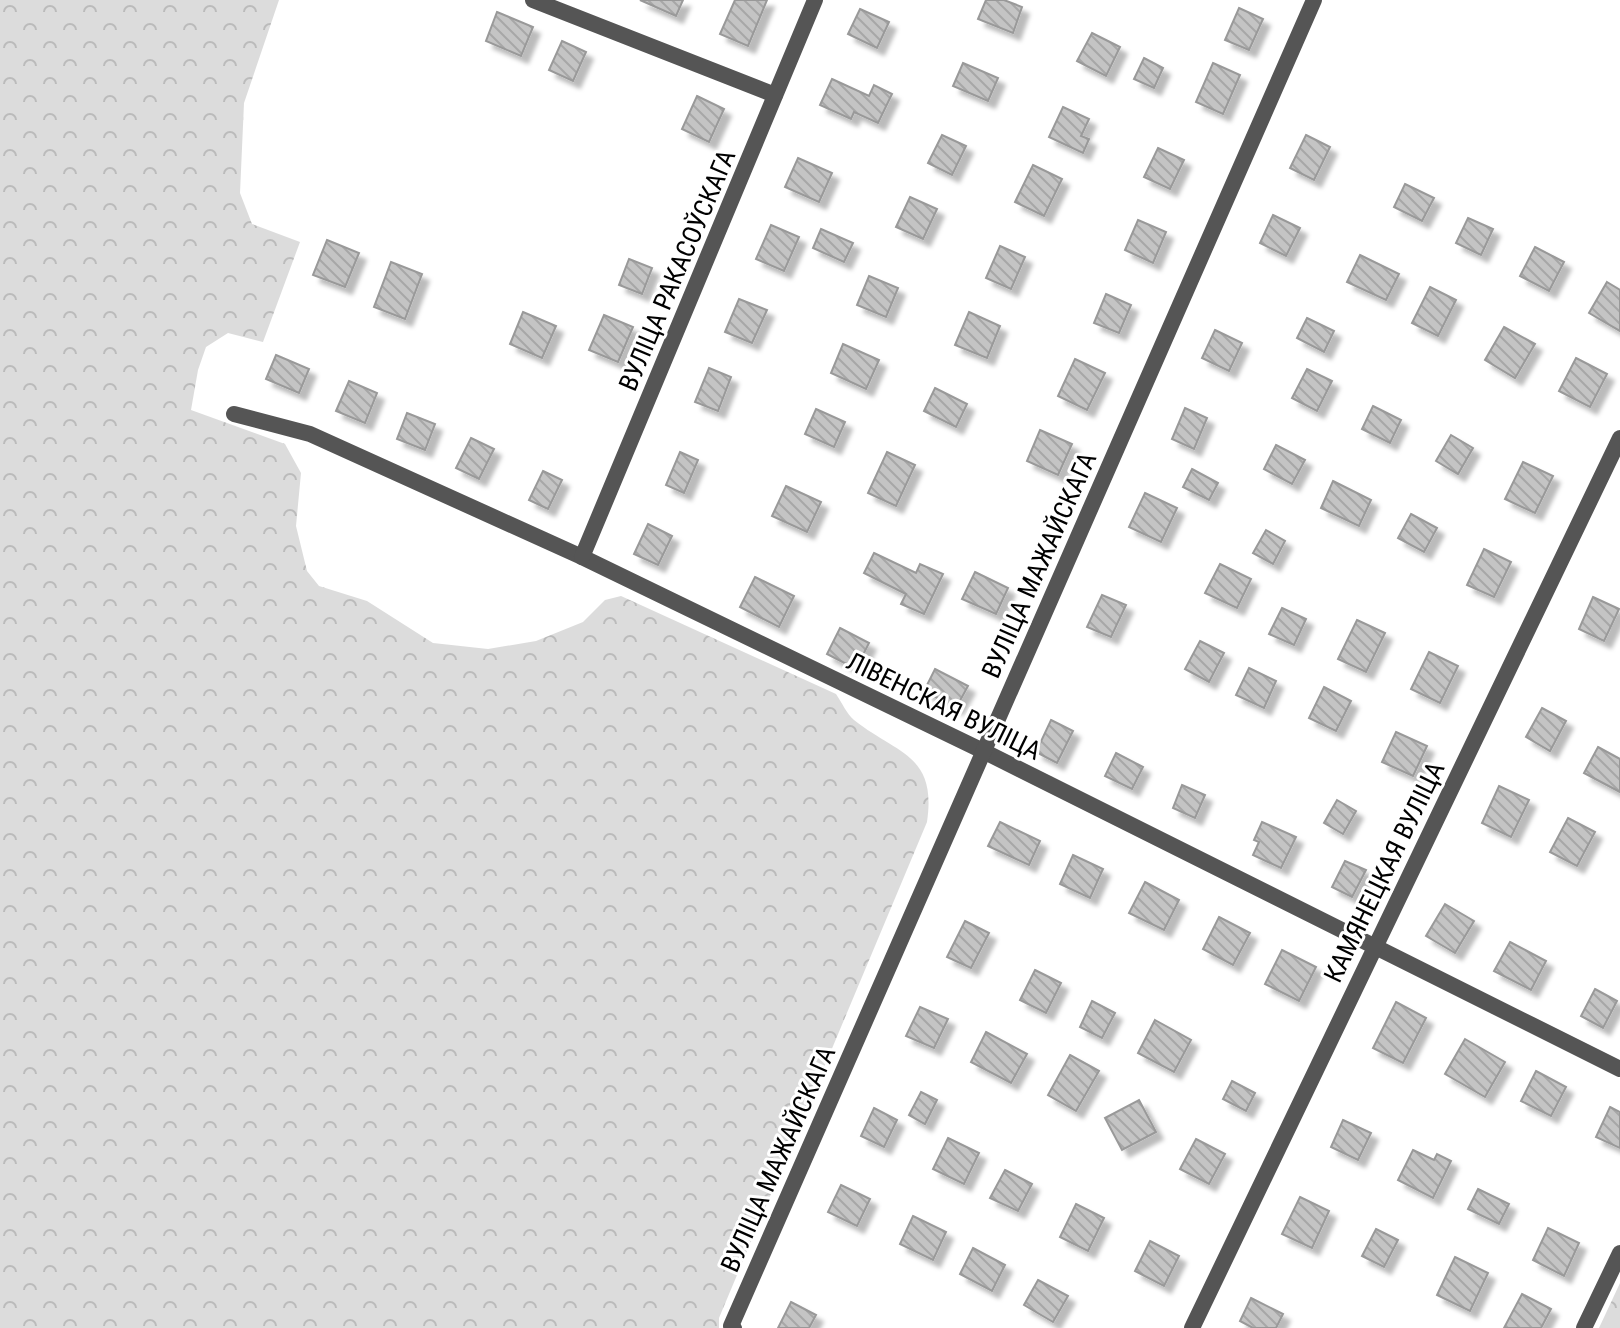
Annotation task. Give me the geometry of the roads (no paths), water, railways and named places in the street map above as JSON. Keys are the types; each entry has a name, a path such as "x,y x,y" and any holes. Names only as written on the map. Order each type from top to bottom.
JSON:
{"street":[{"path":"533,0 775,95"},
{"name":"ВУЛІЦА РАКАСОЎСКАГА","path":"582,557 815,0"},
{"name":"ВУЛІЦА МАЖАЙСКАГА","path":"732,1327 1314,0"},
{"name":"ЛІВЕНСКАЯ ВУЛІЦА","path":"234,414 310,434 582,557 983,751 1620,1069"},
{"name":"КАМЯНЕЦКАЯ ВУЛІЦА","path":"1192,1328 1620,438"},
{"path":"1584,1328 1620,1253"}]}
